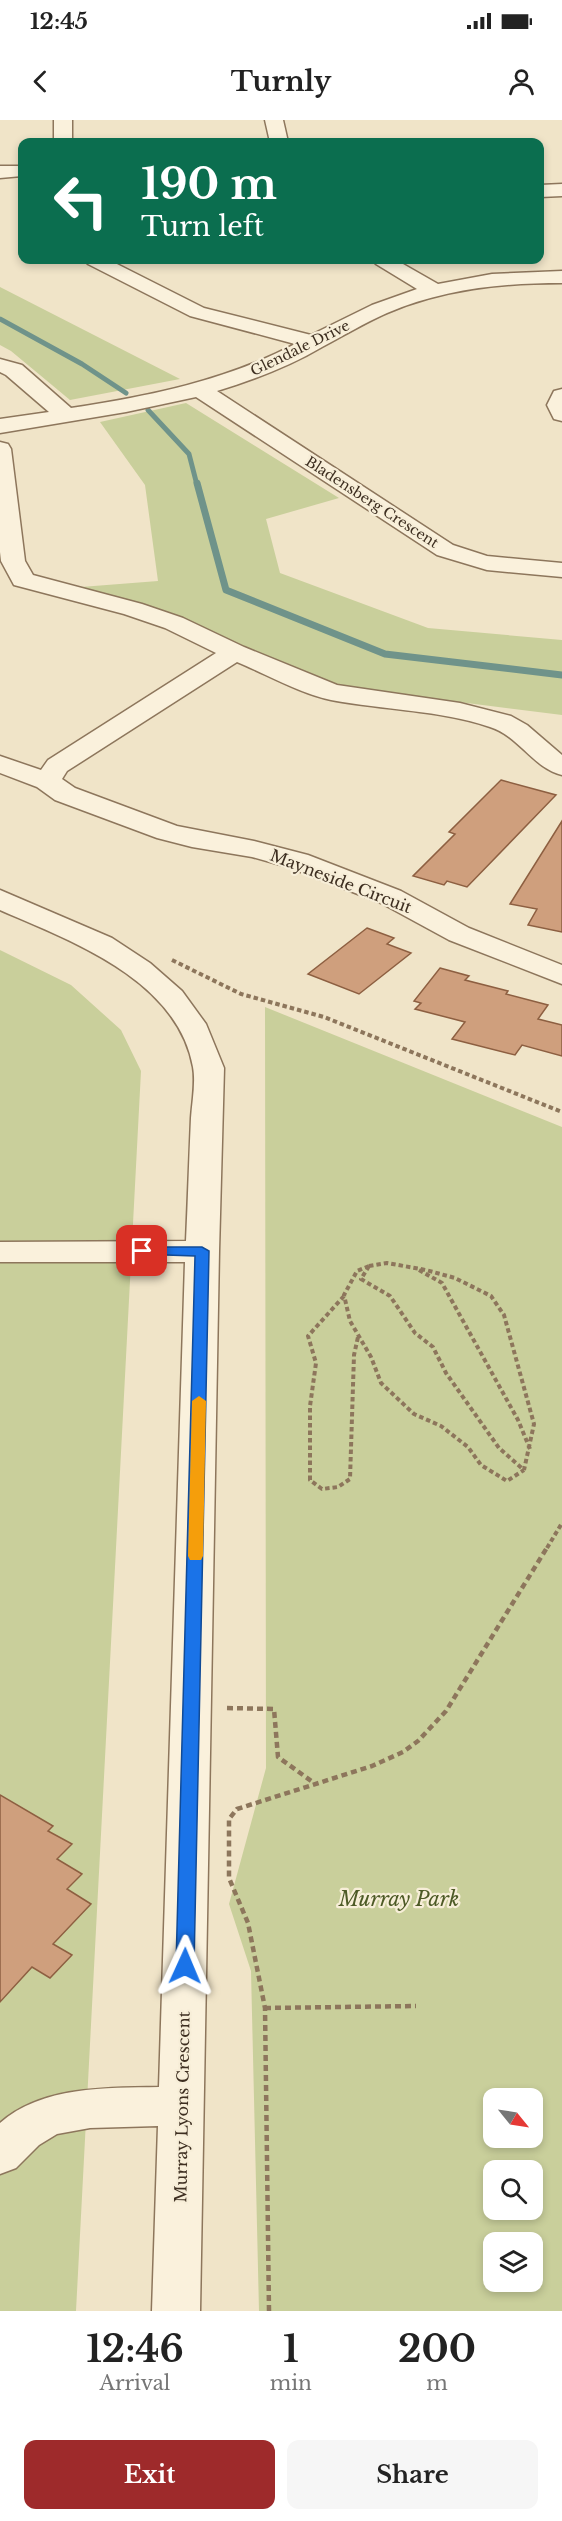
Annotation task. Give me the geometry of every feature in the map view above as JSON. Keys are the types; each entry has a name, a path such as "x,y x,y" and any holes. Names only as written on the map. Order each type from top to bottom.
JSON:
{"street":[{"path":"63,120 63,138"},
{"path":"274,120 278,138"},
{"path":"0,172 18,171"},
{"path":"544,190 562,190"},
{"path":"103,264 197,312 315,343"},
{"path":"390,264 434,290"},
{"name":"Glendale Drive","path":"0,426 67,416 199,389 249,373 315,343 381,308 434,290 505,278 562,277"},
{"path":"0,365 14,370 67,416"},
{"name":"Bladensberg Crescent","path":"199,389 445,550 498,566 562,570"},
{"path":"562,396 558,405 562,414"},
{"path":"0,448 13,561 11,584 133,609 174,623 235,652 331,692 460,711 502,722 518,731 562,767"},
{"path":"47,781 57,766 235,652"},
{"name":"Mayneside Circuit","path":"0,764 47,781 65,794 167,832 192,839 254,849 298,861 391,897 459,934 562,975"},
{"name":"Murray Lyons Crescent","path":"0,899 102,944 140,969 171,997 195,1030 209,1068 202,1251 176,2311"},
{"path":"0,1252 202,1251"},
{"path":"0,2154 18,2135 37,2122 57,2115 78,2111 182,2106"}],"path":[{"path":"169,958 242,994 324,1017 562,1112"},
{"path":"345,1295 350,1320 371,1357 381,1383 414,1413 441,1426 468,1447 481,1465 507,1482 524,1470 534,1424 504,1315 491,1296 455,1278 387,1263 357,1271 345,1295 308,1336 316,1363 310,1406 310,1480 322,1489 338,1487 350,1479 354,1355 359,1336"},
{"path":"369,1266 361,1279 390,1296 415,1333 433,1347 447,1373 499,1448 524,1470"},
{"path":"415,1268 441,1283 518,1420 530,1450"},
{"path":"269,2311 265,2008 248,1923 229,1878 229,1820 237,1809 379,1765 417,1744 433,1729 446,1711 562,1523"},
{"path":"192,1709 274,1709 278,1757 315,1783"},
{"path":"265,2008 416,2006"}],"green space":[{"path":"0,287 180,379 70,400 11,351 0,345"},
{"path":"186,403 339,498 266,519 280,573 428,628 562,640 562,715 349,688 284,667 174,614 81,587 158,581 145,485 100,422"},
{"path":"0,950 71,985 121,1030 141,1071 76,2311 0,2311"},
{"name":"Murray Park","path":"265,1007 562,1127 562,2311 259,2311 251,1971 229,1904 266,1768"}],"building":[{"path":"501,780 556,795 467,887 447,881 444,885 413,876 455,834 449,832"},
{"path":"562,821 562,932 528,925 537,909 510,904"},
{"path":"367,928 394,938 387,944 411,953 359,994 308,974"},
{"path":"440,968 469,976 465,980 508,991 506,994 548,1005 538,1019 562,1025 562,1056 522,1045 515,1055 452,1039 465,1022 415,1009 421,1003 414,1001"},
{"path":"0,1795 53,1826 48,1831 72,1844 57,1859 82,1874 67,1889 91,1904 53,1944 72,1955 50,1978 32,1967 0,2002"}],"waterway":[{"path":"0,319 82,364 126,393"},
{"path":"148,410 189,454 197,485"},
{"path":"197,483 226,590 385,654 562,675"}],"slow traffic":[{"path":"195,1556 199,1401"}],"route":[{"path":"142,1251 202,1251 185,1966"}]}
